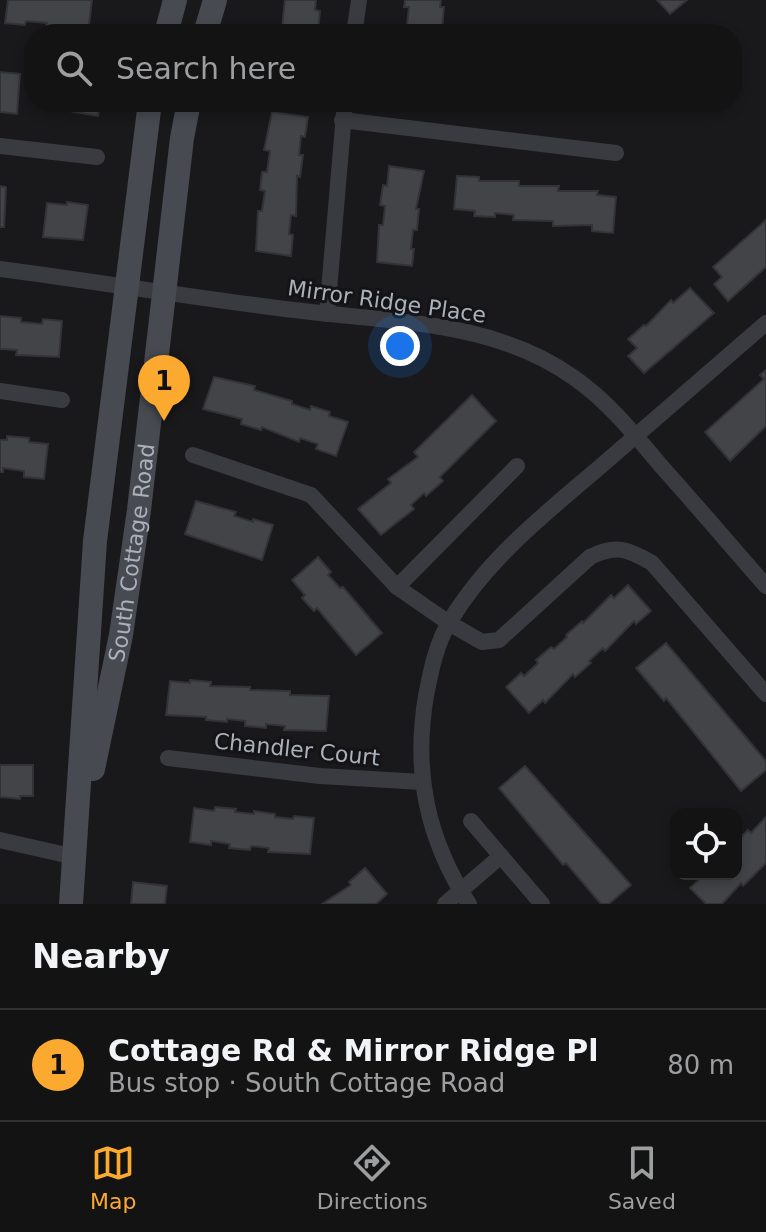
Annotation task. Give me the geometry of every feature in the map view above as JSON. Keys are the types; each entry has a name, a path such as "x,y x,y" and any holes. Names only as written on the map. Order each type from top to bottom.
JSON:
{"street":[{"path":"169,24 175,0"},
{"path":"208,24 215,0"},
{"path":"355,24 359,0"},
{"name":"South Cottage Road","path":"71,904 95,541 149,112"},
{"name":"South Cottage Road","path":"75,857 121,635 187,112"},
{"path":"327,314 343,112"},
{"path":"342,120 616,153"},
{"path":"0,146 97,157"},
{"name":"Mirror Ridge Place","path":"0,269 445,328 487,335 514,345 542,357 575,378 636,436 766,586"},
{"path":"465,897 439,846 429,818 422,782 421,746 431,671 449,623 467,596 519,537 766,323"},
{"path":"0,391 62,400"},
{"path":"193,455 311,495 397,587 482,642 499,640 590,557 608,548 632,551 652,563 764,688"},
{"path":"397,587 517,466"},
{"name":"Chandler Court","path":"168,758 320,776 422,782"},
{"path":"471,821 542,904"},
{"path":"0,840 75,857"},
{"path":"445,904 465,897 501,856"}],"building":[{"path":"8,0 92,0 89,24 5,23"},
{"path":"285,0 316,0 315,10 320,11 319,24 282,24"},
{"path":"405,0 441,0 440,7 444,7 442,24 407,24 409,7 404,7"},
{"path":"657,0 687,0 670,14"},
{"path":"0,72 20,74 17,114 0,112"},
{"path":"75,112 99,112 98,116"},
{"path":"272,112 308,117 305,137 301,136 299,155 303,155 300,177 297,176 296,216 291,215 291,256 256,251 258,211 262,211 265,191 260,190 262,172 267,172 270,151 264,150"},
{"path":"389,166 424,171 416,209 419,209 417,230 413,230 412,266 377,262 379,225 383,225 385,206 380,205 383,185 387,186"},
{"path":"457,176 479,177 479,181 519,181 519,186 559,186 558,191 598,191 597,195 616,197 613,233 592,231 592,225 553,226 553,221 513,220 514,215 495,213 495,217 474,216 475,211 454,209"},
{"path":"0,186 6,187 4,227 0,227"},
{"path":"67,202 88,205 83,240 43,237 47,203 67,205"},
{"path":"766,220 766,267 728,301 714,284 722,277 713,267"},
{"path":"690,288 714,313 644,373 628,356 637,348 628,339 646,326 671,300 673,303"},
{"path":"0,316 42,324 43,319 62,321 59,357 16,355 17,350 0,349"},
{"path":"766,370 766,426 730,461 705,432 764,379 760,375"},
{"path":"214,377 255,386 254,390 292,401 292,404 310,410 311,406 330,412 329,416 348,422 336,456 316,449 318,444 300,438 299,442 262,427 261,430 241,424 242,419 203,409"},
{"path":"472,395 496,421 440,477 443,481 426,496 424,493 411,505 414,509 381,535 358,509 391,483 388,479 418,457 414,452"},
{"path":"7,436 48,444 44,479 24,477 24,471 3,468 0,472 0,440 7,440"},
{"path":"196,501 236,512 234,516 253,522 253,519 273,525 262,560 185,534"},
{"path":"318,557 331,572 328,575 340,588 343,587 382,633 356,655 317,608 314,611 302,598 305,595 292,580"},
{"path":"628,585 651,611 636,624 634,621 605,651 603,648 589,661 591,663 575,677 573,674 545,703 543,700 529,713 506,687 521,673 524,676 538,663 536,660 551,647 554,649 611,595 614,598"},
{"path":"666,643 766,761 766,770 741,791 666,698 664,701 636,668"},
{"path":"190,680 211,682 210,686 329,696 326,731 284,730 285,726 266,724 266,728 245,726 245,721 166,715 170,681 190,683"},
{"path":"0,765 33,765 33,796 20,796 20,799 0,797"},
{"path":"525,766 631,885 609,904 601,904 566,863 563,865 499,788"},
{"path":"215,807 293,819 294,816 314,818 310,854 268,852 269,848 251,846 250,850 229,848 230,844 211,841 211,845 190,842 194,808 214,811"},
{"path":"766,817 766,863 743,886 741,883 722,904 706,904 690,888 699,880 742,880 742,836 748,830 751,833"},
{"path":"365,868 387,894 376,904 322,904 351,885 349,882"},
{"path":"133,882 167,886 165,904 131,904"}],"place":[{"name":"Cottage Rd & Mirror Ridge Pl","path":"164,421"}]}
